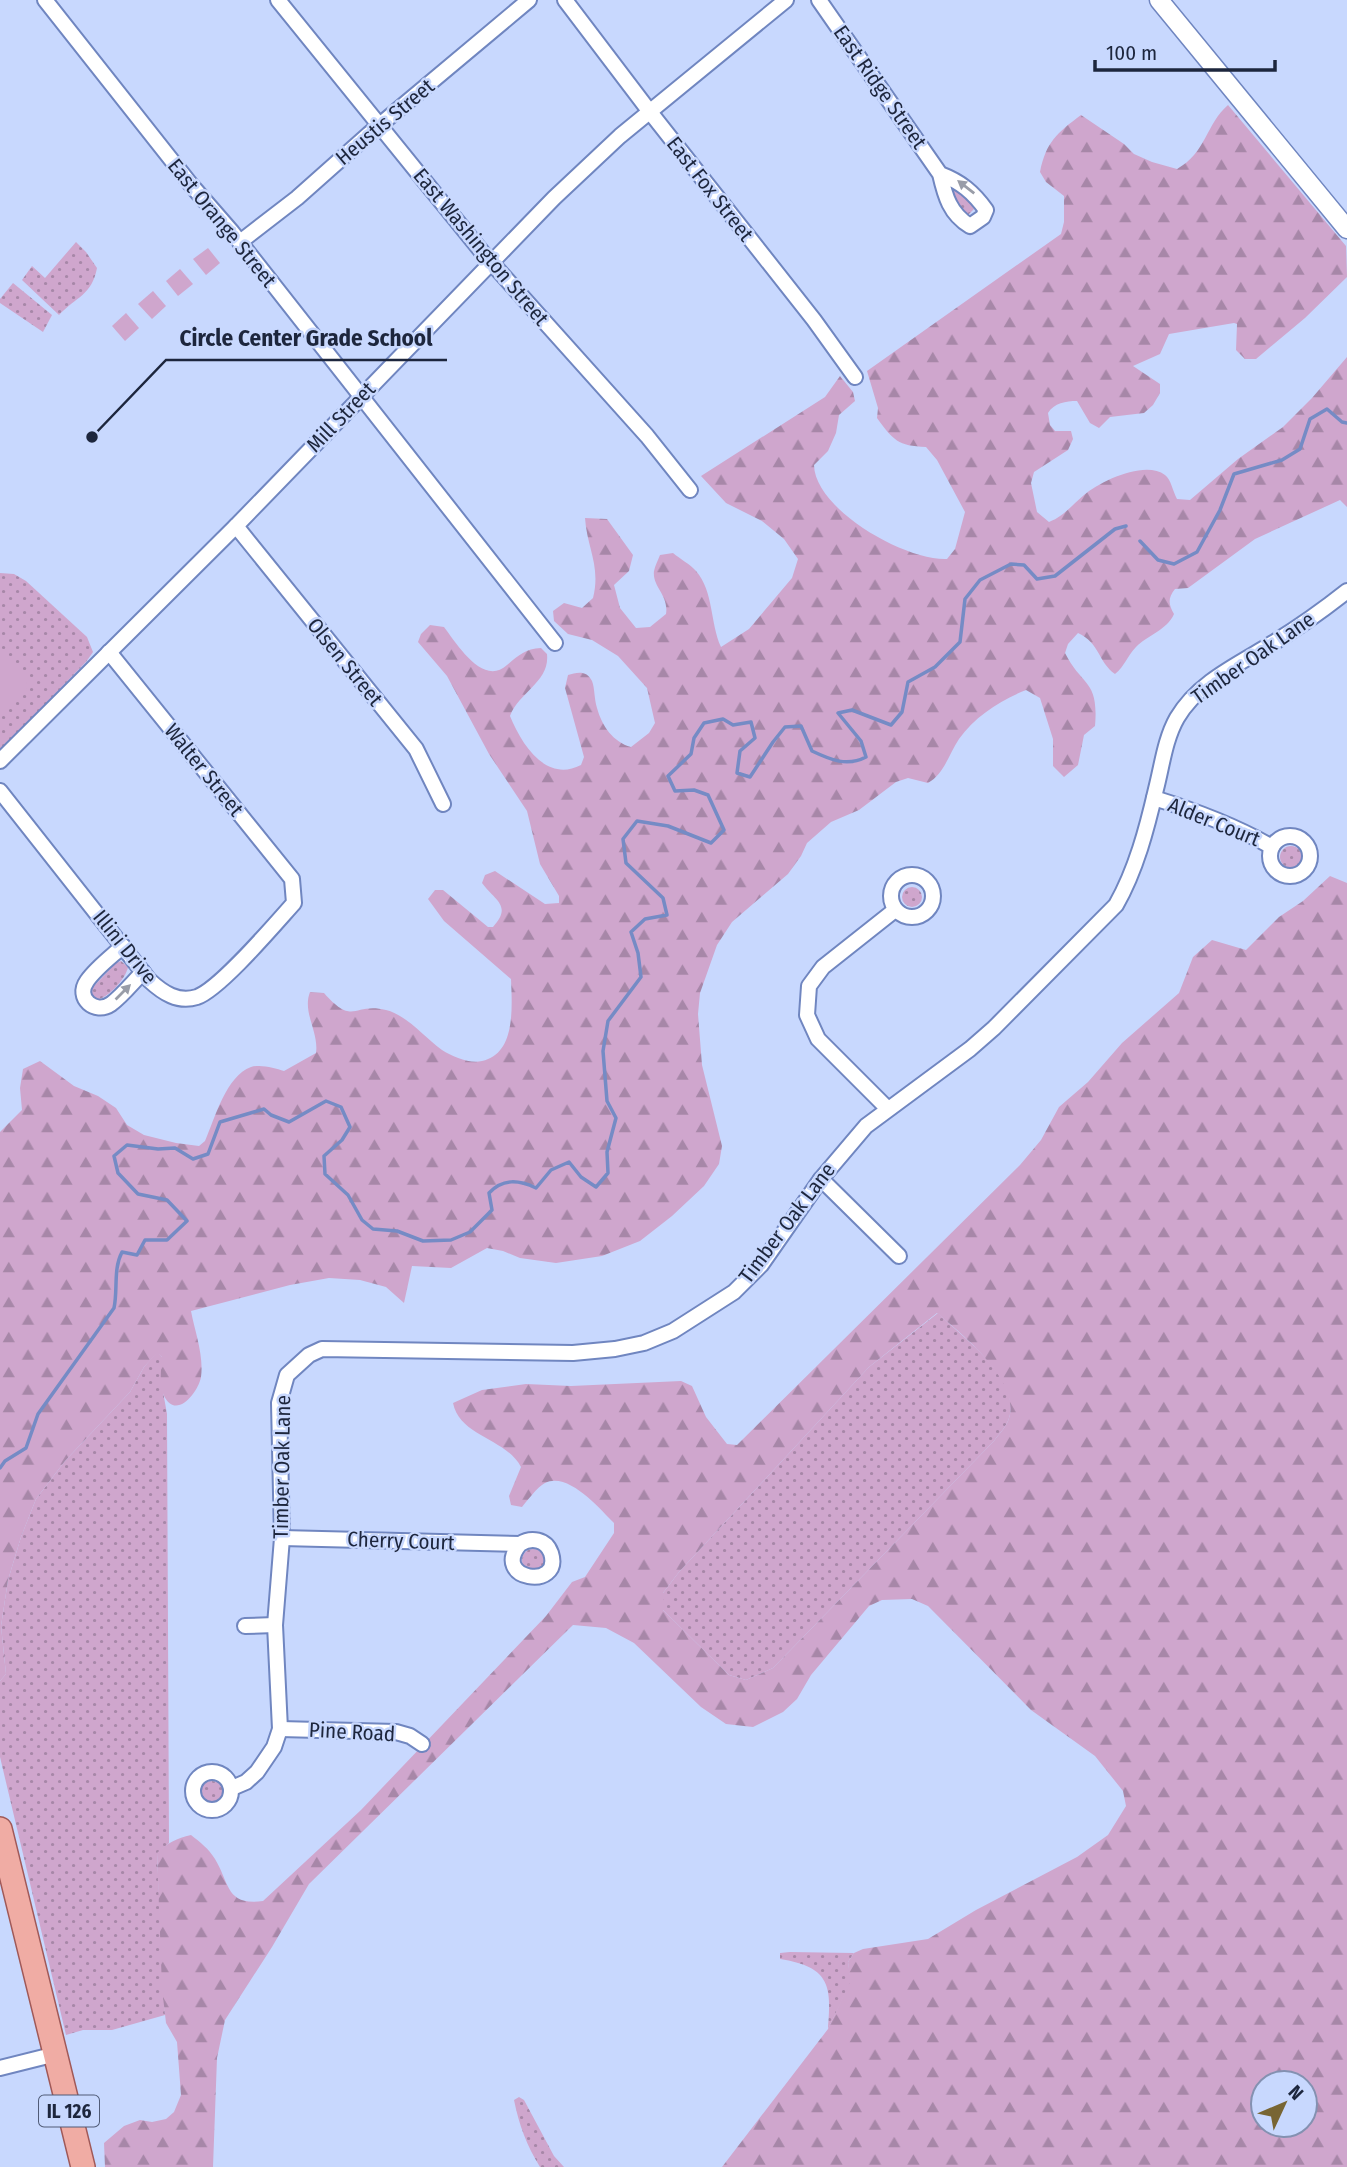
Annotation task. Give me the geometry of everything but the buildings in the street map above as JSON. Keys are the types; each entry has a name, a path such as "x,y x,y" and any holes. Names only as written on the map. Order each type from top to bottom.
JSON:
{"main road":[{"path":"0,1829 55,2054"},
{"name":"IL 126","path":"55,2054 83,2167"}],"street":[{"name":"East Orange Street","path":"45,0 240,242 555,643"},
{"name":"East Washington Street","path":"278,0 491,261 647,436 690,490"},
{"name":"Heustis Street","path":"240,242 298,198 529,0"},
{"name":"East Fox Street","path":"565,0 814,320 855,377"},
{"name":"Mill Street","path":"0,761 236,526 491,261 590,163 786,0"},
{"name":"East Ridge Street","path":"819,0 940,174"},
{"path":"1160,0 1347,229"},
{"name":"Olsen Street","path":"236,526 416,749 443,804"},
{"name":"Timber Oak Lane","path":"280,1729 275,1625 282,1538 279,1403 287,1374 309,1354 322,1349 573,1353 615,1349 644,1343 673,1331 734,1292 761,1265 821,1179 866,1126 994,1028 1116,905 1127,886 1154,798 1169,734 1189,700 1208,684 1302,625 1347,591"},
{"name":"Walter Street","path":"109,652 287,873 292,880 294,891"},
{"name":"Illini Drive","path":"0,791 143,972 160,990 170,996 180,999 200,996 216,985 294,903 294,891"},
{"name":"Alder Court","path":"1154,798 1207,814 1272,847"},
{"path":"888,1109 818,1040 807,1015 809,986 823,967 895,909"},
{"path":"123,946 87,980 83,998 90,1005 99,1008 109,1005 143,972"},
{"path":"821,1179 899,1256"},
{"name":"Cherry Court","path":"282,1538 520,1544"},
{"path":"246,1626 275,1625"},
{"path":"232,1788 246,1782 257,1772 274,1747 280,1729"},
{"name":"Pine Road","path":"280,1729 396,1732 410,1736 422,1744"},
{"path":"0,2067 55,2054"}],"green space":[{"path":"1228,105 1346,246 1347,277 1305,318 1256,359 1245,359 1236,350 1237,324 1234,323 1169,334 1160,354 1133,366 1160,384 1160,393 1144,413 1110,417 1099,428 1090,423 1077,401 1054,407 1048,413 1050,425 1055,431 1071,431 1073,439 1068,450 1034,472 1031,483 1037,512 1049,522 1101,484 1123,474 1146,470 1165,475 1177,499 1190,500 1238,459 1283,427 1347,357 1347,507 1340,500 1255,539 1188,588 1175,589 1170,601 1174,614 1171,620 1136,647 1115,674 1091,642 1078,633 1068,644 1065,653 1092,691 1096,711 1095,726 1084,735 1078,765 1064,777 1053,766 1053,739 1040,698 1026,690 998,704 973,723 959,739 934,779 928,783 908,778 896,782 859,810 831,822 807,843 788,874 732,922 717,945 700,993 698,1014 702,1065 722,1146 719,1164 704,1186 640,1241 602,1256 556,1263 520,1258 487,1248 451,1268 412,1266 404,1303 386,1287 360,1280 329,1278 290,1285 191,1311 202,1369 196,1390 180,1405 169,1403 161,1387 162,1357 157,1353 144,1367 130,1392 65,1461 36,1499 8,1580 1,1626 6,1674 0,1681 0,1132 22,1110 20,1088 23,1069 40,1061 74,1086 98,1096 116,1108 127,1125 144,1135 199,1146 205,1141 228,1088 242,1072 259,1066 284,1071 316,1053 308,1007 310,992 324,993 348,1011 375,1008 394,1013 442,1050 462,1059 477,1062 493,1057 501,1049 510,1028 511,979 444,921 428,899 435,890 443,890 488,927 493,927 499,919 501,908 500,903 482,883 485,875 495,871 545,904 559,903 559,896 540,864 527,811 489,754 447,676 418,642 421,634 430,625 444,627 471,661 489,671 498,670 531,650 541,648 547,654 544,672 510,716 529,749 546,765 568,769 581,765 584,757 565,688 568,675 575,673 585,673 590,677 597,708 605,727 619,741 631,747 649,733 655,723 647,688 618,656 592,640 568,634 554,621 553,611 564,603 582,608 593,598 595,567 585,518 607,519 633,555 629,571 614,585 620,608 636,628 650,627 666,614 665,602 655,582 654,571 660,555 673,553 694,568 702,579 721,647 749,629 792,578 798,559 784,539 762,521 726,503 701,476 825,397 840,376 853,392 855,401 839,415 836,433 828,451 814,465 818,482 829,499 866,530 909,551 947,559 955,549 965,512 937,460 926,447 902,443 887,432 877,418 878,408 867,371 1061,234 1064,196 1046,182 1040,172 1054,139 1081,115 1124,144 1134,154 1177,169 1194,155"},
{"path":"952,185 969,197 974,209 968,215 956,208 950,187"},
{"path":"76,242 97,268 95,277 87,290 59,315 22,280 32,266 45,278"},
{"path":"208,248 220,263 206,275 193,259"},
{"path":"180,269 193,284 178,296 166,281"},
{"path":"13,283 52,315 43,332 0,303 0,299"},
{"path":"153,291 166,306 152,319 138,304"},
{"path":"126,313 139,328 125,341 112,326"},
{"path":"0,573 14,574 26,581 87,637 93,652 0,750"},
{"path":"0,652 27,682 26,692 0,717"},
{"path":"1291,846 1299,849 1302,857 1299,865 1291,868 1283,865 1280,857 1283,849"},
{"path":"1330,876 1347,883 1347,2167 722,2167 828,2029 850,1982 848,1962 854,1953 863,1949 928,1939 976,1910 1077,1857 1108,1835 1126,1806 1123,1791 1095,1756 1031,1710 928,1606 912,1599 882,1600 869,1606 811,1675 797,1699 783,1712 753,1727 726,1724 701,1707 634,1643 606,1628 573,1625 309,1884 225,2020 217,2058 213,2167 105,2167 104,2143 124,2126 140,2120 152,2122 166,2119 174,2112 181,2095 177,2042 166,2023 162,1988 157,1853 172,1841 191,1835 213,1855 227,1885 236,1896 251,1902 263,1901 361,1810 546,1616 572,1582 585,1577 614,1533 614,1523 601,1509 583,1493 564,1482 545,1483 522,1507 511,1505 509,1496 521,1467 505,1450 464,1423 453,1403 482,1390 526,1384 571,1386 681,1381 692,1386 706,1417 727,1444 737,1445 1020,1165 1041,1140 1059,1107 1088,1082 1122,1043 1179,993 1193,957 1212,940 1246,950 1279,917 1303,901","holes":["937,1313 987,1360 1006,1389 1010,1404 1007,1424 994,1441 773,1668 746,1680 729,1675 663,1610 663,1593 679,1572 869,1367"]},
{"path":"912,887 919,890 922,897 919,904 912,907 905,904 902,897 905,890"},
{"path":"121,961 128,967 124,977 110,992 96,1000 90,993 92,988"},
{"path":"938,1313 974,1346 999,1374 1011,1403 1007,1424 994,1441 773,1668 746,1680 729,1675 663,1610 663,1593 679,1572 869,1367"},
{"path":"157,1352 162,1357 162,1386 167,1414 169,1843 157,1854 165,2015 112,2030 83,2030 66,2035 0,1757 0,1681 6,1674 1,1626 8,1580 36,1499 65,1461 130,1392 144,1367"},
{"path":"533,1549 541,1552 544,1560 541,1568 533,1571 525,1568 522,1560 525,1552"},
{"path":"212,1781 222,1788 223,1792 216,1802 212,1803 202,1796 201,1792 208,1782"},
{"path":"780,1953 854,1953 848,1962 851,1982 828,2029 829,2000 824,1980 809,1967 780,1959"},
{"path":"519,2097 524,2100 554,2156 564,2167 540,2167 518,2118 514,2100"}],"waterway":[{"path":"1140,541 1158,560 1174,564 1197,552 1220,510 1234,474 1282,460 1300,449 1310,419 1327,409 1347,423"},
{"path":"0,1468 5,1461 26,1448 38,1414 114,1308 118,1265 122,1252 137,1255 145,1240 167,1240 187,1221 167,1200 138,1194 118,1173 114,1156 127,1145 175,1148 193,1159 208,1154 220,1122 264,1109 289,1122 326,1101 341,1107 350,1127 342,1140 324,1156 325,1174 348,1195 362,1220 373,1229 397,1231 423,1241 451,1240 470,1232 492,1210 489,1193 494,1188 511,1182 536,1188 551,1170 569,1162 581,1177 596,1187 608,1173 607,1152 616,1118 607,1101 603,1051 608,1021 641,977 638,953 631,932 645,919 667,915 663,898 626,863 623,839 637,821 668,826 711,843 724,830 708,795 694,790 675,791 668,776 691,754 694,738 704,723 723,719 733,725 751,722 755,738 740,751 737,773 750,777 785,727 801,726 812,751 826,757 846,762 866,757 861,741 838,713 852,710 891,725 902,712 908,682 935,667 960,642 965,599 980,580 1011,564 1024,565 1037,579 1055,576 1115,529 1126,526"}],"place":[{"name":"Circle Center Grade School","path":"92,437"}]}
